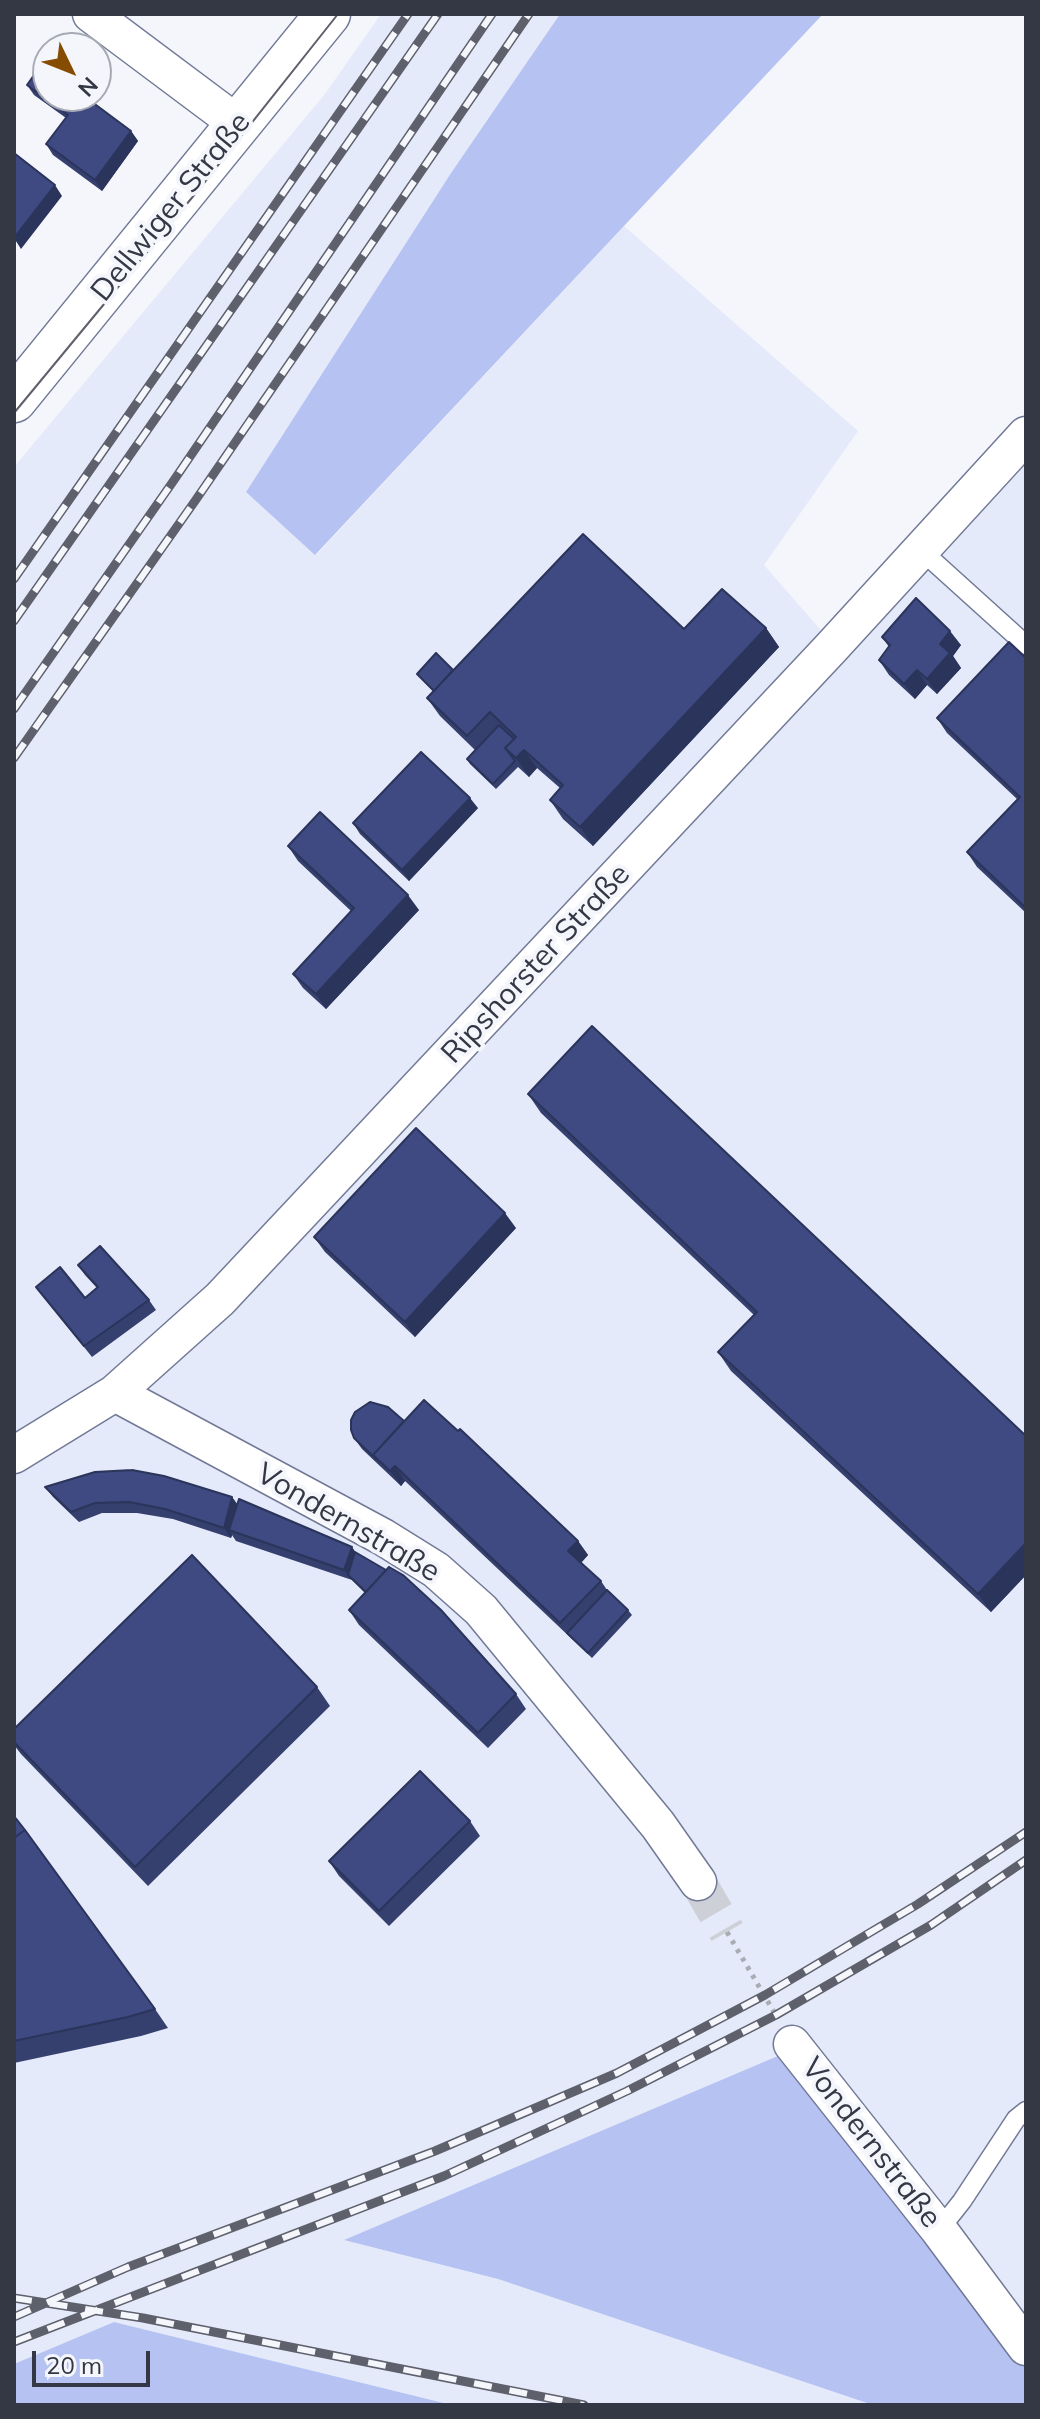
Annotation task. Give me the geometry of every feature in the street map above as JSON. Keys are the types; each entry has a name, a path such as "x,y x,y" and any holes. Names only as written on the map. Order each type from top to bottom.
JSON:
{"main road":[{"name":"Dellwiger Straße","path":"14,400 328,14"}],"street":[{"path":"91,14 238,124"},
{"name":"Ripshorster Straße","path":"14,1455 115,1393 220,1299 922,551 1026,435"},
{"name":"Vondernstraße","path":"115,1393 383,1537 436,1570 481,1610 658,1825 698,1882"},
{"name":"Vondernstraße","path":"792,2044 939,2230 1026,2347"}],"lane":[{"path":"922,551 1026,645"},
{"path":"939,2230 1016,2119 1026,2111"}],"path":[{"name":"Vondernstraße","path":"727,1932 792,2044"}],"shaded area":[{"path":"381,14 560,14 451,173 246,492 316,555 624,226 858,431 764,565 827,637 1026,448 1026,2330 813,2042 345,2240 498,2279 873,2405 452,2405 114,2322 14,2364 14,467 325,94"},
{"path":"560,14 823,14 315,555 246,492 451,173"},
{"path":"785,2053 1026,2366 1026,2405 873,2405 498,2279 344,2240"},
{"path":"114,2322 452,2405 14,2405 14,2364"}],"building":[{"path":"64,112 105,112 131,131 95,180 46,144 68,115"},
{"path":"14,153 55,185 14,238"},
{"path":"583,534 684,629 722,589 766,628 580,827 550,800 563,785 524,750 516,758 505,748 516,737 490,712 467,736 427,698"},
{"path":"916,598 950,631 940,644 950,653 927,679 917,670 904,684 879,660 890,645 882,637"},
{"path":"1009,642 1026,658 1026,908 967,852 1020,797 937,718"},
{"path":"436,653 453,670 434,691 417,674"},
{"path":"499,725 514,739 505,748 515,761 493,784 467,759"},
{"path":"421,752 470,798 402,870 353,823"},
{"path":"320,812 408,895 316,994 293,974 354,908 288,846"},
{"path":"592,1026 1026,1436 1026,1543 978,1594 718,1352 757,1312 528,1094"},
{"path":"416,1128 505,1213 405,1322 314,1237"},
{"path":"100,1246 149,1300 84,1346 36,1287 60,1267 85,1298 98,1287 78,1265"},
{"path":"424,1400 458,1431 460,1429 578,1541 568,1551 601,1581 560,1623 395,1466 390,1471 373,1455"},
{"path":"370,1402 388,1407 404,1421 373,1455 376,1459 354,1438 351,1430 355,1412"},
{"path":"132,1470 164,1476 232,1497 224,1528 165,1509 129,1502 95,1503 71,1512 45,1487 95,1472"},
{"path":"239,1499 352,1547 344,1570 229,1530"},
{"path":"355,1552 386,1570 366,1592 348,1575"},
{"path":"192,1555 317,1687 135,1867 14,1742 14,1729"},
{"path":"389,1567 403,1575 441,1610 516,1694 478,1733 349,1610"},
{"path":"607,1590 628,1610 588,1653 567,1633"},
{"path":"420,1771 470,1821 379,1911 329,1861"},
{"path":"14,1816 25,1830 14,1838"},
{"path":"25,1830 155,2009 14,2041 14,1838"}],"tunnel":[{"path":"698,1882 727,1932"}],"tram line":[{"path":"14,413 200,188 338,14"}],"railway":[{"path":"14,579 408,14"},
{"path":"14,621 438,14"},
{"path":"14,709 492,14"},
{"path":"14,758 195,501 529,14"},
{"path":"14,2317 128,2267 435,2151 617,2073 765,1995 918,1904 1026,1832"},
{"path":"14,2342 444,2176 627,2091 776,2015 931,1925 1026,1860"},
{"path":"14,2298 143,2318 584,2405"}]}
